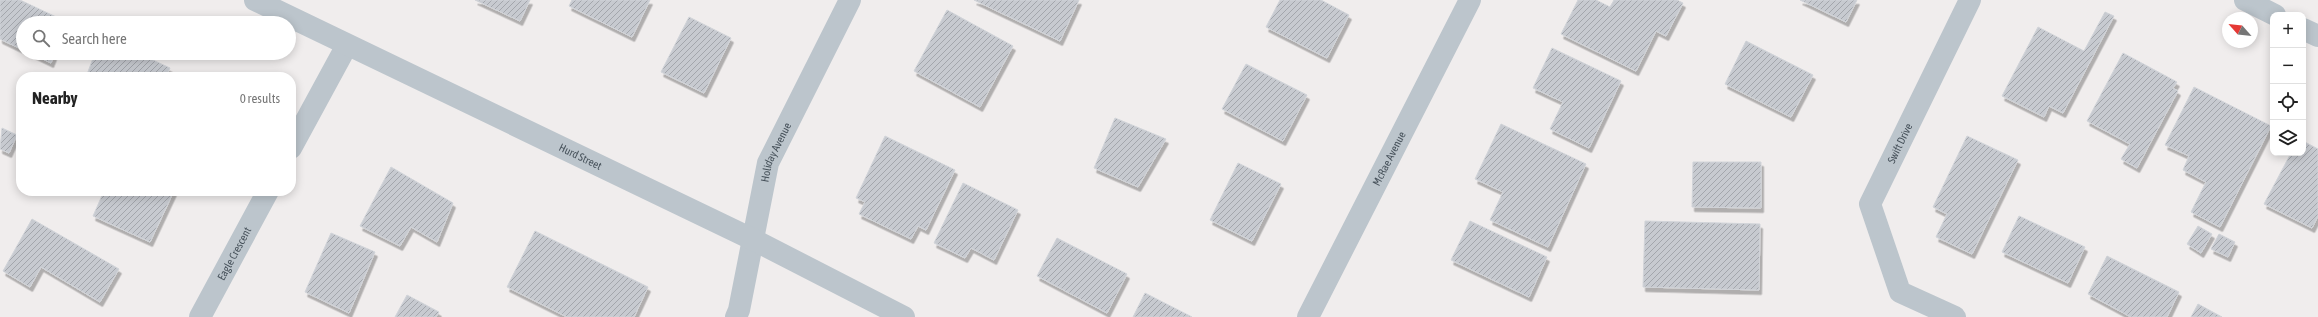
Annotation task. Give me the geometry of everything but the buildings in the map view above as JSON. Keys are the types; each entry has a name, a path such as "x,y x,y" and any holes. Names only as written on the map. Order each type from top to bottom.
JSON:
{"street":[{"name":"Hurd Street","path":"255,0 288,16"},
{"name":"Holiday Avenue","path":"736,317 739,310 754,240 768,163 850,0"},
{"name":"McRae Avenue","path":"1308,317 1470,0"},
{"name":"Swift Drive","path":"1955,317 1900,292 1870,204 1970,0"},
{"path":"2245,0 2270,12"},
{"name":"Hurd Street","path":"296,20 754,240 904,317"},
{"path":"2306,30 2318,36"},
{"path":"296,139 347,45"},
{"name":"Eagle Crescent","path":"200,317 265,196"}]}
